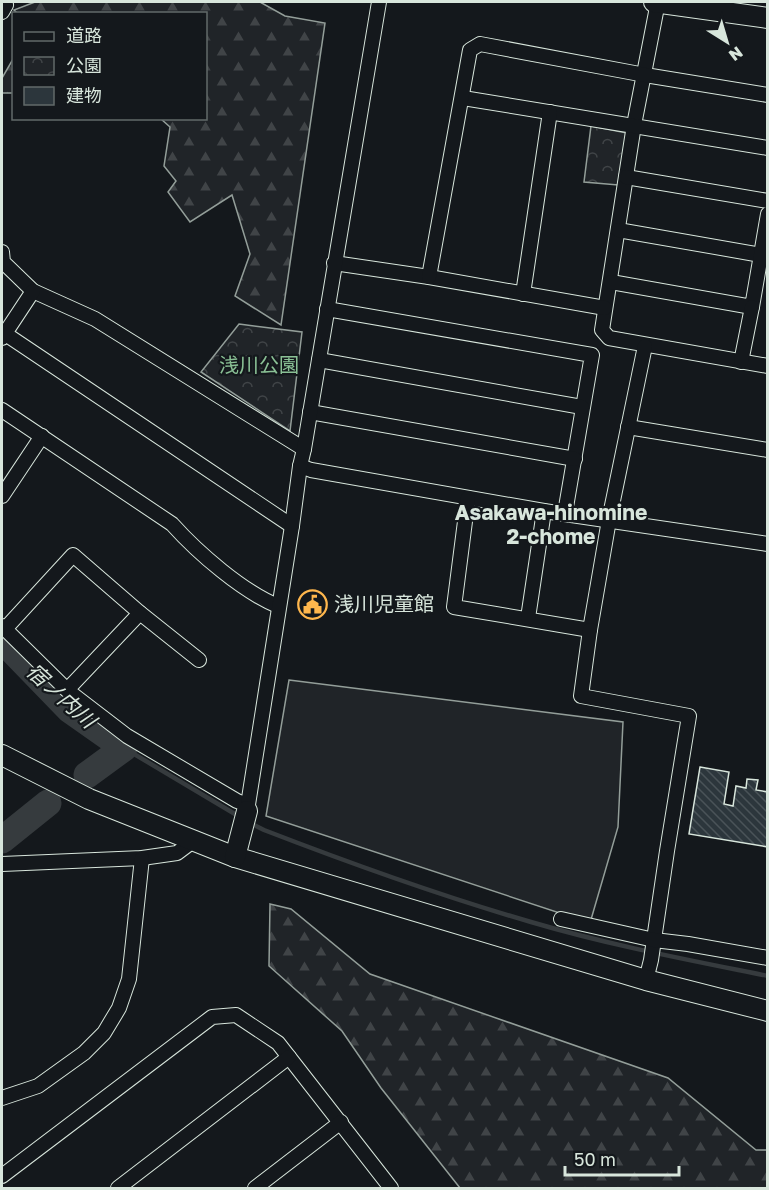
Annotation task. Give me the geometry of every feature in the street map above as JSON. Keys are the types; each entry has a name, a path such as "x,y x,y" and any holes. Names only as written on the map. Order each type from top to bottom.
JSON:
{"street":[{"path":"2,12 6,5 4,2"},
{"path":"235,857 246,815 300,466 379,2"},
{"path":"768,18 656,2 602,330 609,338 645,346 768,366"},
{"path":"429,277 470,50 480,44 768,95"},
{"path":"463,98 768,148"},
{"path":"523,294 550,112"},
{"path":"626,177 768,201"},
{"path":"741,362 768,214"},
{"path":"618,230 761,255"},
{"path":"2,252 3,262 33,291 95,319 304,449"},
{"path":"334,263 605,308"},
{"path":"611,282 752,307"},
{"path":"33,291 3,336 292,526"},
{"path":"327,309 592,356 565,513"},
{"path":"645,346 609,520 581,696 689,716 646,980"},
{"path":"319,360 582,407"},
{"path":"2,410 172,524 193,547 262,600 279,606"},
{"path":"310,412 575,459"},
{"path":"628,427 768,450"},
{"path":"2,496 42,436"},
{"path":"300,466 311,470 544,511 768,544"},
{"path":"468,498 453,607 590,630"},
{"path":"528,618 544,511"},
{"path":"199,660 73,555 3,627 67,690 127,736 237,801 246,815"},
{"path":"67,690 140,613"},
{"path":"2,755 89,799 235,857 646,980 768,1011"},
{"path":"4,868 142,858 177,853 193,841"},
{"path":"2,1098 38,1086 84,1053 104,1033 120,1008 129,980 142,858"},
{"path":"561,919 653,943 688,944 768,958"},
{"path":"2,1176 212,1017 236,1015 278,1042 390,1188"},
{"path":"118,1188 289,1057"},
{"path":"255,1188 341,1122"}],"green space":[{"path":"35,2 260,2 285,16 325,23 281,325 235,296 250,254 232,195 190,222 168,192 176,181 164,166 170,127 162,120 207,120 207,12 16,12 14,10"},
{"path":"12,61 12,93 2,93 2,78"},
{"path":"591,126 627,133 618,185 584,182"},
{"name":"浅川公園","path":"239,324 302,332 290,431 201,372"},
{"path":"289,680 623,722 618,827 590,923 266,816"},
{"path":"270,904 291,909 370,974 668,1078 756,1150 767,1150 767,1188 460,1188 381,1088 342,1031 269,966"}],"building":[{"path":"700,767 729,772 724,804 733,806 736,786 746,788 747,779 758,780 756,790 768,792 768,847 689,834"}],"waterway":[{"name":"宿ノ内川","path":"2,640 70,710 124,748 87,775"},
{"path":"124,748 240,817"},
{"path":"2,840 48,803"},
{"path":"250,823 297,843 397,879 531,922 619,945 768,976"}],"place":[{"name":"浅川児童館","path":"313,604"}],"district":[{"name":"Asakawa-hinomine 2-chome","path":"551,525"}]}
